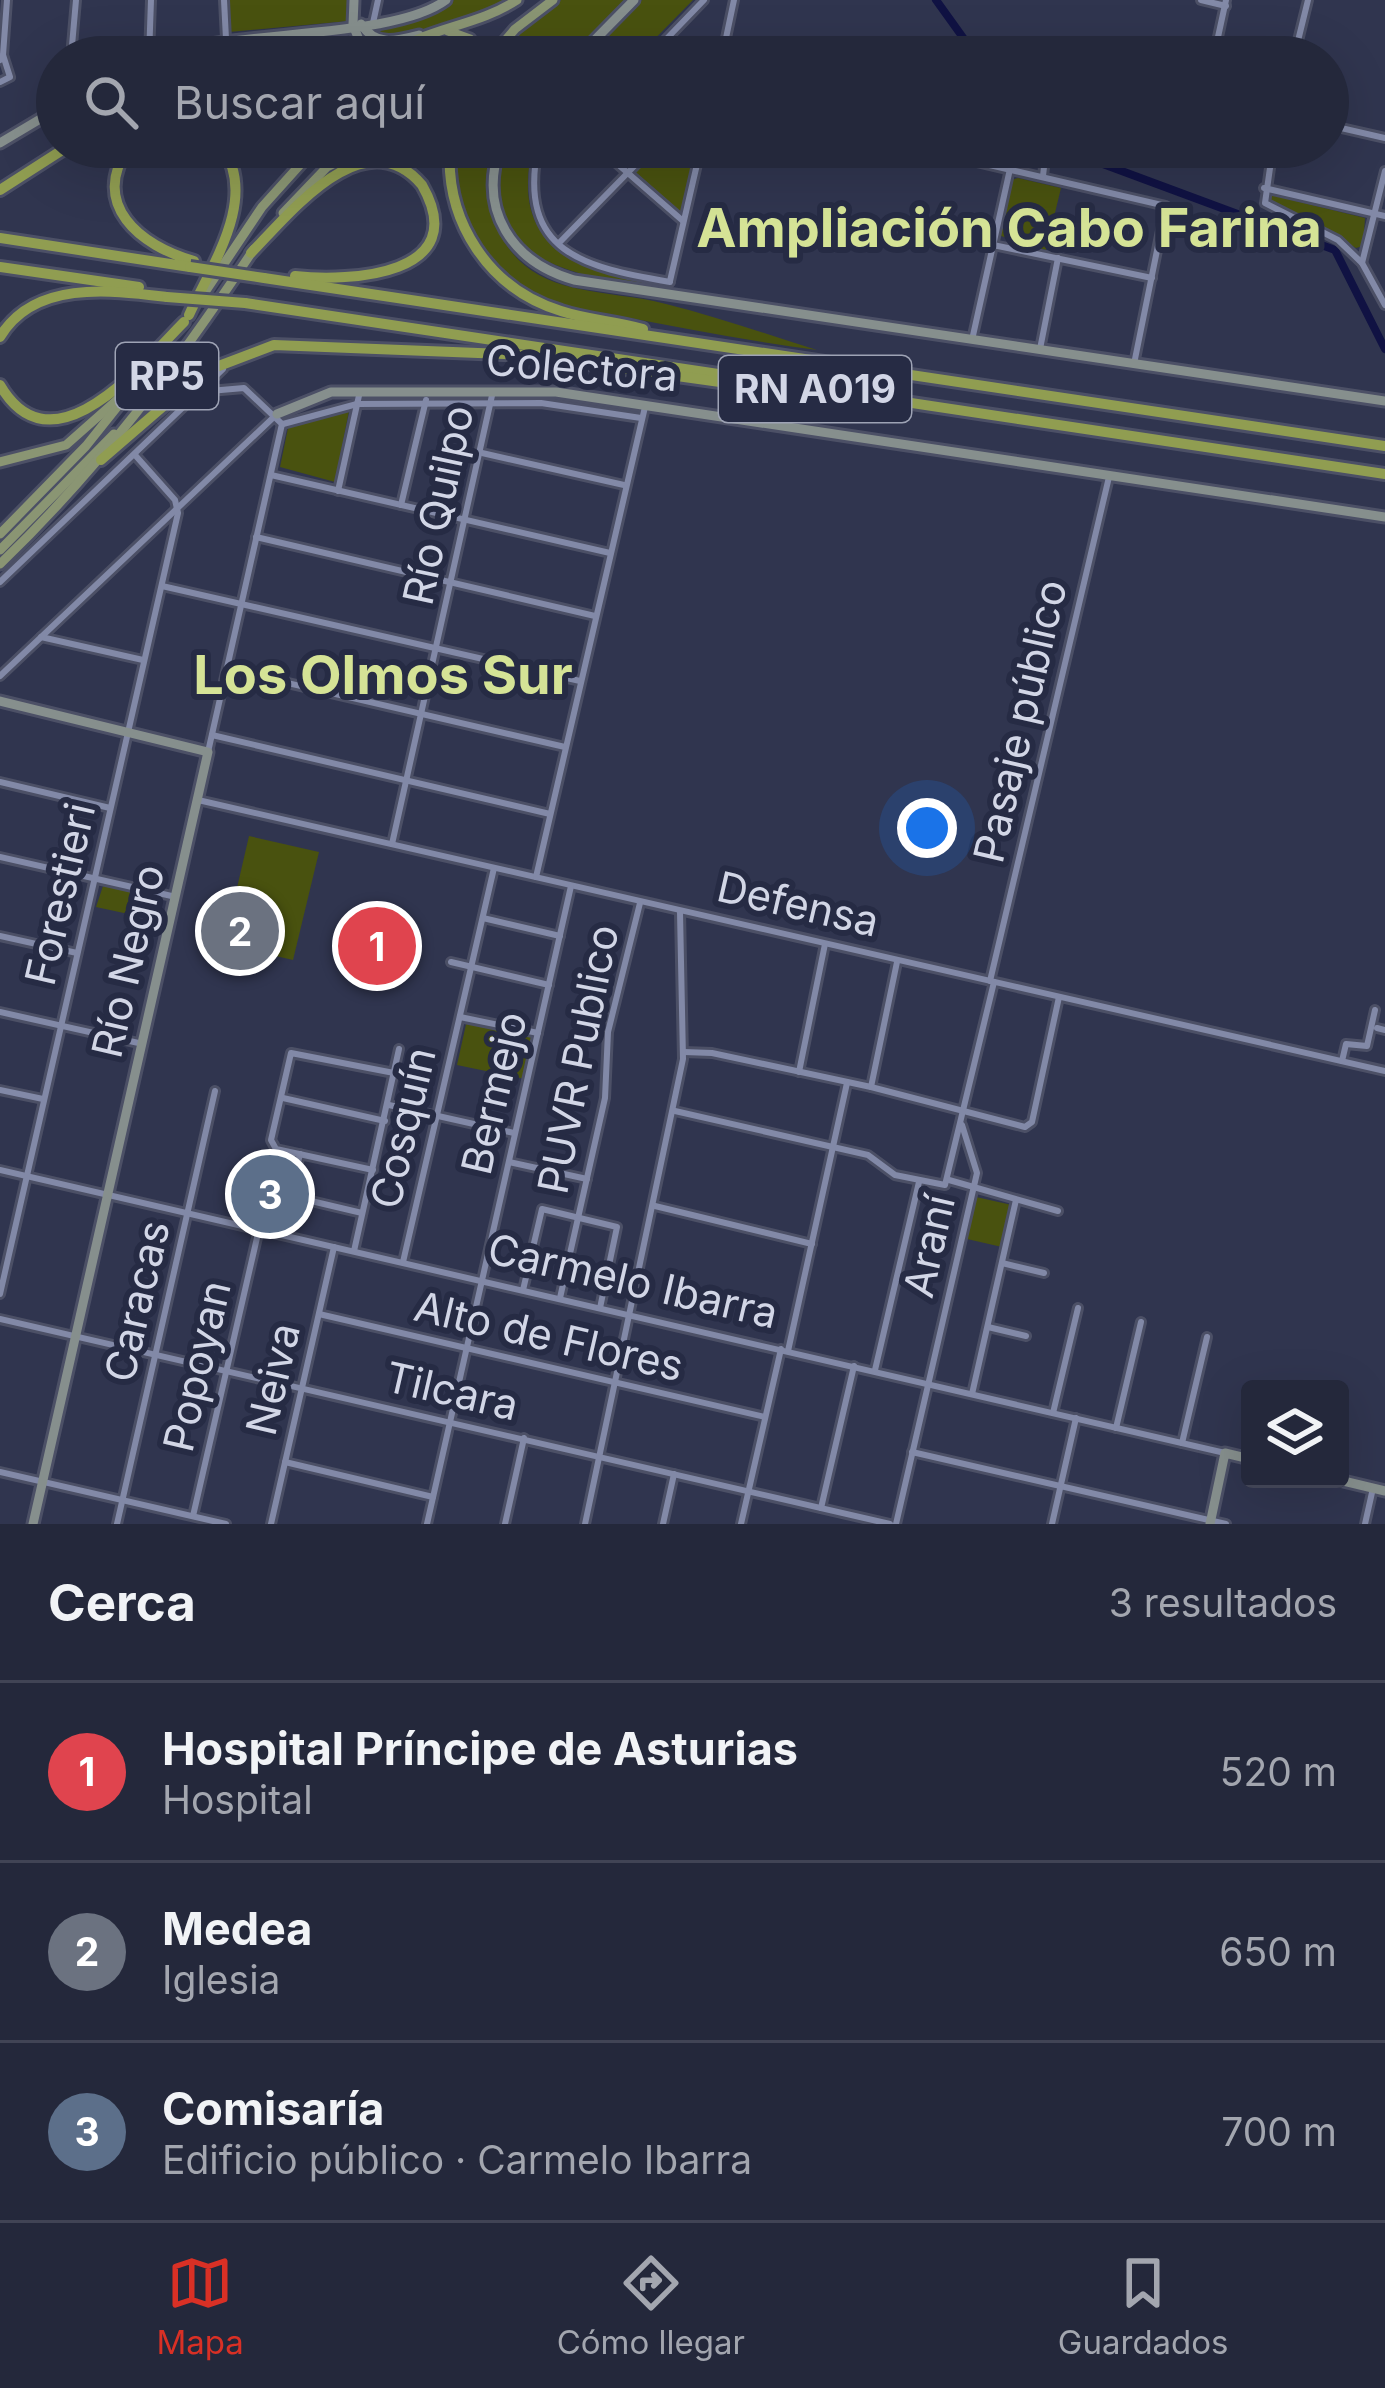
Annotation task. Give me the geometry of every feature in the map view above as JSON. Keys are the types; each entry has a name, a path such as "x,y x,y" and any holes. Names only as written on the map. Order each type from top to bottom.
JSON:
{"highway":[{"path":"0,190 36,167"},
{"path":"120,168 115,178 121,215 150,244 192,264"},
{"path":"0,385 13,402 37,415 76,413 124,385 187,318 236,201 233,168"},
{"path":"251,253 302,200 349,168"},
{"path":"266,275 344,279 393,272 416,257 430,235 427,194 400,168"},
{"path":"453,168 458,214 472,245 494,273 548,307 674,340"},
{"name":"RN A019","path":"0,238 1385,446"},
{"name":"RN A019","path":"0,267 1385,475"},
{"path":"0,337 22,311 61,295 169,295"},
{"path":"101,460 190,381 229,358 263,347 330,344 514,354 790,393 850,394"}],"main road":[{"path":"422,36 484,18 517,0"},
{"path":"507,36 553,0"},
{"path":"427,33 465,36"},
{"name":"RP5","path":"0,534 86,446 149,370 262,207 297,168"},
{"name":"RP5","path":"0,564 101,460 230,290 251,253 326,168"},
{"path":"0,550 98,453 230,290"},
{"path":"0,462 45,454 72,441 149,370"}],"street":[{"path":"0,82 10,77 2,57 7,0"},
{"path":"73,36 76,0"},
{"path":"151,0 152,36"},
{"path":"224,0 226,36"},
{"path":"357,0 363,36"},
{"path":"362,24 378,0"},
{"path":"245,36 418,16 446,0"},
{"path":"599,36 634,0"},
{"path":"669,36 704,0"},
{"path":"727,36 734,0"},
{"path":"1201,0 1226,3 1218,36"},
{"path":"1299,36 1308,0"},
{"path":"362,24 372,36"},
{"path":"413,36 427,33"},
{"path":"0,143 36,122"},
{"path":"1349,130 1385,138"},
{"name":"Colectora","path":"495,168 495,204 505,232 526,260 574,280 1385,401"},
{"path":"536,168 534,195 541,218 559,243 593,268 670,282"},
{"path":"620,168 683,220"},
{"path":"559,243 634,168"},
{"path":"670,296 695,168"},
{"path":"1006,168 1166,206 1134,364"},
{"path":"1043,176 1044,168"},
{"path":"1268,168 1264,188 1270,207 1332,234 1361,263 1385,305"},
{"path":"972,340 1010,169"},
{"path":"1361,263 1385,171"},
{"path":"1264,188 1385,217"},
{"path":"993,244 1152,278"},
{"path":"1040,350 1058,258"},
{"path":"1373,282 1385,281"},
{"path":"0,582 225,367 263,347"},
{"path":"198,392 244,388 280,419"},
{"name":"Colectora","path":"280,419 312,396 494,389 646,404 1385,517"},
{"name":"Río Quilpo","path":"392,844 494,389"},
{"path":"401,505 428,390"},
{"path":"0,676 280,419 358,397 426,403 557,404 641,418"},
{"path":"338,490 358,397"},
{"path":"536,877 646,404"},
{"name":"Río Negro","path":"33,1524 280,419"},
{"path":"482,453 625,486"},
{"path":"135,454 179,507"},
{"name":"Pasaje público","path":"992,982 1109,474"},
{"path":"271,475 610,553"},
{"name":"Forestieri","path":"0,1294 179,507"},
{"path":"256,537 595,616"},
{"path":"162,586 580,681"},
{"path":"41,637 144,660"},
{"path":"226,669 565,747"},
{"path":"0,701 208,752"},
{"path":"212,734 550,814"},
{"path":"0,782 110,808"},
{"name":"Defensa","path":"197,800 1385,1071"},
{"path":"0,857 176,897"},
{"name":"Cosquín","path":"403,1262 495,867"},
{"name":"Bermejo","path":"427,1524 571,886"},
{"name":"PUVR Publico","path":"560,1298 605,1098 608,1032 640,902"},
{"path":"585,1524 675,1111 683,1052 680,912"},
{"path":"482,918 560,936"},
{"path":"0,936 77,953"},
{"path":"800,1072 825,944"},
{"path":"871,1087 897,960"},
{"path":"451,962 549,985"},
{"name":"Araní","path":"893,1524 977,1173 962,1124 992,982"},
{"path":"683,1052 871,1087 1029,1126 1060,997"},
{"path":"1342,1061 1346,1044 1366,1046 1375,1010"},
{"path":"0,1012 142,1044"},
{"path":"460,1017 538,1033"},
{"path":"354,1251 399,1049"},
{"path":"373,1170 271,1144 294,1051 394,1073"},
{"path":"741,1524 812,1244 847,1082"},
{"path":"0,1090 44,1100"},
{"name":"Caracas","path":"117,1524 215,1091"},
{"path":"281,1098 385,1121"},
{"path":"388,1105 515,1134"},
{"path":"675,1111 872,1156 888,1172 945,1185 962,1124"},
{"path":"280,1234 299,1154"},
{"path":"509,1162 587,1179"},
{"name":"Carmelo Ibarra","path":"0,1170 1241,1457"},
{"path":"949,1180 1058,1210"},
{"path":"874,1370 919,1181"},
{"path":"290,1196 362,1213"},
{"path":"972,1394 1016,1200"},
{"path":"656,1206 812,1244"},
{"path":"524,1290 542,1210 578,1218 617,1227 600,1307"},
{"name":"Popoyan","path":"194,1516 259,1229"},
{"name":"Neiva","path":"271,1524 334,1246"},
{"path":"1002,1263 1044,1273"},
{"path":"1053,1413 1078,1308"},
{"name":"Alto de Flores","path":"319,1314 765,1417"},
{"name":"Tilcara","path":"0,1319 893,1524"},
{"path":"1116,1428 1142,1322"},
{"path":"988,1327 1026,1336"},
{"path":"1182,1443 1207,1337"},
{"path":"821,1508 854,1366"},
{"path":"1052,1524 1076,1418"},
{"path":"505,1524 524,1438"},
{"path":"912,1452 1226,1524"},
{"path":"1210,1522 1226,1453"},
{"path":"285,1462 434,1497"},
{"path":"0,1472 226,1524"},
{"path":"663,1524 674,1474"},
{"path":"1349,1482 1379,1489 1365,1524"}],"green space":[{"path":"229,0 352,0 349,21 229,32"},
{"path":"454,0 507,0 419,32 374,32 379,26 419,20"},
{"path":"561,0 631,0 596,36 518,36"},
{"path":"642,0 693,0 658,36 605,36"},
{"path":"492,168 490,195 502,237 529,269 550,280 666,304 817,350 573,308 534,295 499,267 473,232 454,170"},
{"path":"502,168 530,168 531,210 541,232 557,248 603,270 661,283 660,290 596,278 537,256 515,239 501,215 498,185"},
{"path":"638,168 692,168 681,212 674,213 633,173"},
{"path":"1011,180 1061,188 1046,250 998,235"},
{"path":"1271,195 1365,218 1363,246 1356,248 1270,200"},
{"path":"349,411 335,482 280,467 288,428"},
{"path":"249,836 319,852 293,960 224,944"},
{"path":"103,886 138,892 133,915 96,907"},
{"path":"467,1020 535,1035 525,1079 457,1065"},
{"path":"976,1197 1012,1205 1002,1247 967,1239"}],"waterway":[{"path":"936,0 962,36"},
{"path":"1114,168 1335,250 1385,349"}],"place":[{"name":"Medea","path":"240,931"},
{"name":"Hospital Príncipe de Asturias","path":"377,946"},
{"name":"Comisaría","path":"270,1194"}],"district":[{"name":"Ampliación Cabo Farina","path":"1009,228"},
{"name":"Los Olmos Sur","path":"383,675"}]}
